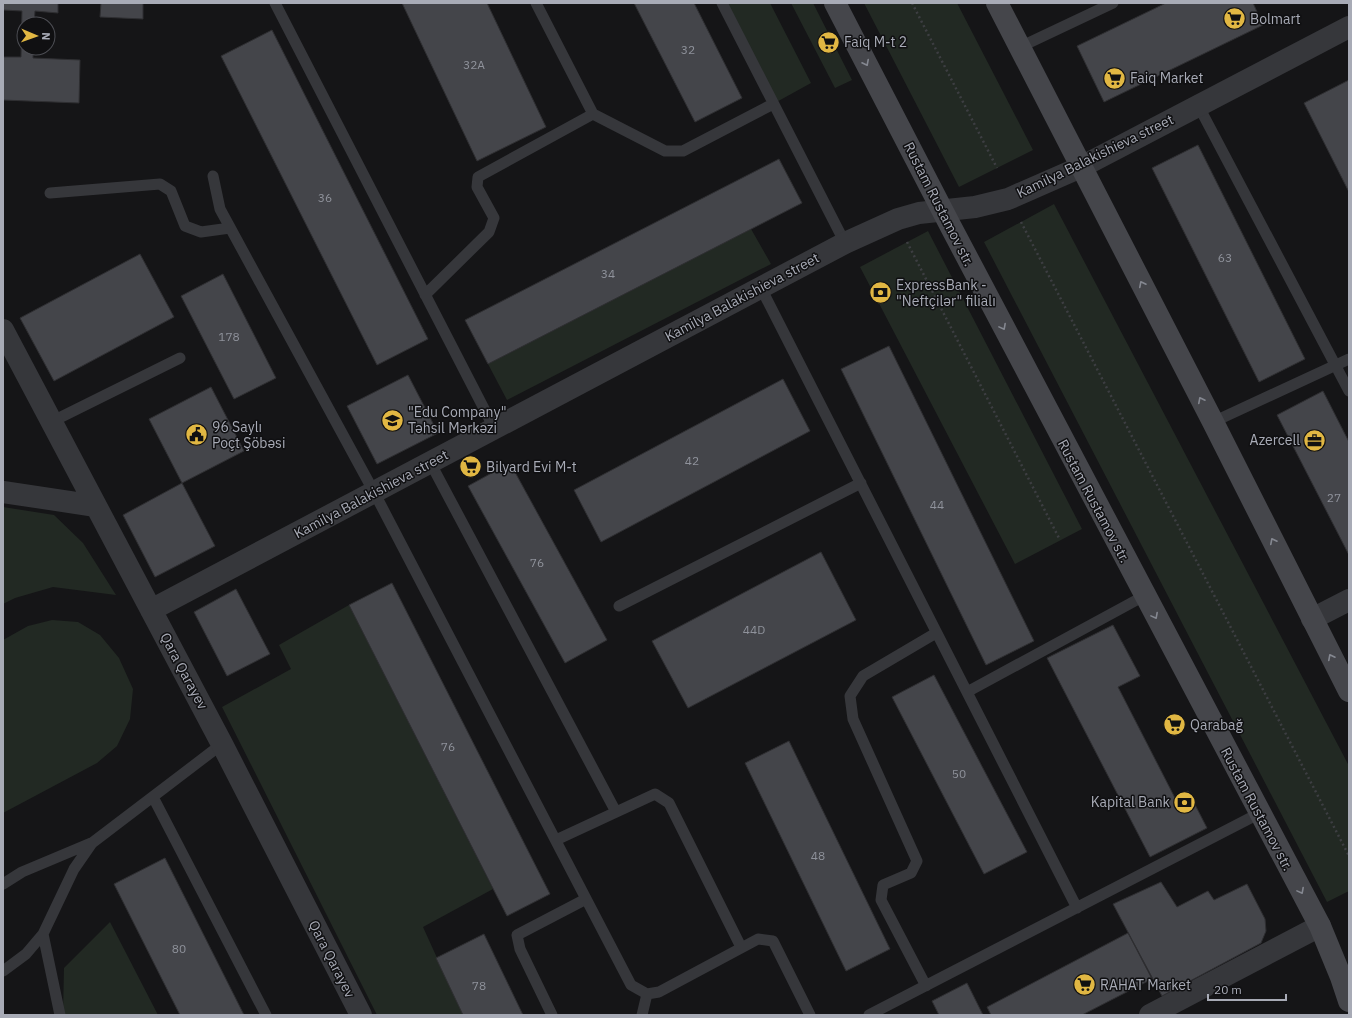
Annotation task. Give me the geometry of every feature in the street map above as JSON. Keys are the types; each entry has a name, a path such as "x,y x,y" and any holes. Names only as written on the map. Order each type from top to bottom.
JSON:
{"main road":[{"name":"Rustam Rustamov str.","path":"836,3 1144,596 1320,926 1349,1001"},
{"path":"997,3 1213,422 1349,692"}],"street":[{"name":"Kamilya Balakishieva street","path":"151,610 760,286 845,243 898,219 919,213 975,207 1008,199 1081,167 1349,27"},
{"name":"Qara Qarayev","path":"3,330 222,744 361,1015"},
{"path":"3,492 96,506"},
{"path":"1312,619 1349,600"},
{"path":"1150,1015 1320,926"}],"lane":[{"path":"275,3 494,428"},
{"path":"536,3 593,114 665,151 683,151 773,104"},
{"path":"722,3 845,243"},
{"path":"1020,47 1113,3"},
{"path":"1198,106 1349,390"},
{"path":"425,295 489,232 494,218 477,187 478,176 593,114"},
{"path":"212,176 220,209 374,492 631,986 647,994 659,992 758,938 773,941 810,1015"},
{"path":"50,194 160,184 171,191 185,226 201,232 230,228"},
{"path":"760,286 1077,908"},
{"path":"51,422 180,358"},
{"path":"1213,422 1349,359"},
{"path":"430,462 616,812"},
{"path":"619,606 861,483"},
{"path":"967,692 1144,596"},
{"path":"926,986 881,900 883,885 911,873 917,861 853,718 850,696 863,676 936,632"},
{"path":"3,884 22,872 92,843 222,744"},
{"path":"556,840 655,794 669,803 741,948"},
{"path":"152,797 266,1015"},
{"path":"869,1015 1260,813"},
{"path":"3,971 26,954 43,934 74,869 92,843"},
{"path":"552,1015 520,949 517,935 586,899"},
{"path":"43,934 60,1015"},
{"path":"642,1015 647,994"}],"path":[{"path":"912,3 997,168"},
{"path":"1020,222 1349,856"},
{"path":"907,242 1060,540"}],"shaded area":[{"path":"722,3 770,3 811,83 773,104"},
{"path":"791,3 813,3 852,80 835,88"},
{"path":"864,3 957,3 1033,150 959,187"},
{"path":"1054,204 1349,766 1349,891 1327,902 984,242"},
{"path":"751,229 771,264 507,400 488,364"},
{"path":"928,231 1082,529 1015,564 860,267"},
{"path":"3,507 54,515 83,543 116,595 53,587 15,598 3,604"},
{"path":"349,605 493,889 423,927 463,1015 377,1015 222,707 291,669 279,645"},
{"path":"52,620 78,622 100,635 119,658 133,689 130,719 117,746 97,763 3,813 3,640 28,626"},
{"path":"110,922 158,1015 63,1015 64,968"}],"building":[{"path":"3,3 58,3 58,13 35,11 35,16 22,16 22,11 3,10"},
{"path":"101,3 143,3 143,19 100,17"},
{"path":"402,3 487,3 546,127 477,161"},
{"path":"634,3 694,3 742,98 695,122"},
{"path":"1166,3 1253,3 1263,25 1104,102 1077,46"},
{"path":"272,30 428,339 377,365 221,56"},
{"path":"33,56 33,58 80,60 79,103 3,100 3,57"},
{"path":"1349,80 1349,192 1304,103"},
{"path":"1198,145 1305,359 1259,382 1152,168"},
{"path":"779,159 802,203 488,364 465,320"},
{"path":"140,254 174,317 54,381 20,318"},
{"path":"223,274 276,378 234,399 181,296"},
{"path":"889,346 1034,641 986,665 841,369"},
{"name":"\"Edu Company\" Təhsil Mərkəzi","path":"408,375 438,433 377,464 347,406"},
{"path":"783,379 810,431 601,542 574,490"},
{"name":"96 Saylı Poçt Şöbəsi","path":"211,387 244,451 182,483 149,419"},
{"path":"1323,391 1349,442 1349,555 1277,415"},
{"path":"510,463 607,640 565,663 468,486"},
{"path":"182,483 215,546 155,577 123,515"},
{"path":"821,552 856,620 688,708 652,641"},
{"path":"392,583 550,894 507,916 349,605"},
{"path":"236,589 270,654 227,676 194,612"},
{"path":"1113,625 1140,676 1118,687 1175,798 1188,791 1207,828 1150,857 1047,658"},
{"path":"934,675 1027,852 984,874 892,697"},
{"path":"789,741 890,949 846,971 745,763"},
{"path":"165,858 244,1015 180,1015 114,884"},
{"path":"1161,882 1177,907 1208,891 1214,900 1247,884 1265,919 1266,931 1261,943 1162,996 1113,904"},
{"path":"1128,933 1152,979 1082,1015 991,1015 987,1007"},
{"path":"484,934 523,1015 463,1015 436,958"},
{"path":"967,983 983,1015 939,1015 932,1001"}],"place":[{"name":"Bolmart","path":"1235,19"},
{"name":"Faiq M-t 2","path":"829,42"},
{"name":"Faiq Market","path":"1115,78"},
{"name":"ExpressBank - \"Neftçilər\" filialı","path":"880,293"},
{"name":"\"Edu Company\" Təhsil Mərkəzi","path":"392,420"},
{"name":"96 Saylı Poçt Şöbəsi","path":"197,435"},
{"name":"Azercell","path":"1315,440"},
{"name":"Bilyard Evi M-t","path":"470,467"},
{"name":"Qarabağ","path":"1174,725"},
{"name":"Kapital Bank","path":"1185,802"},
{"name":"RAHAT Market","path":"1085,985"}]}
